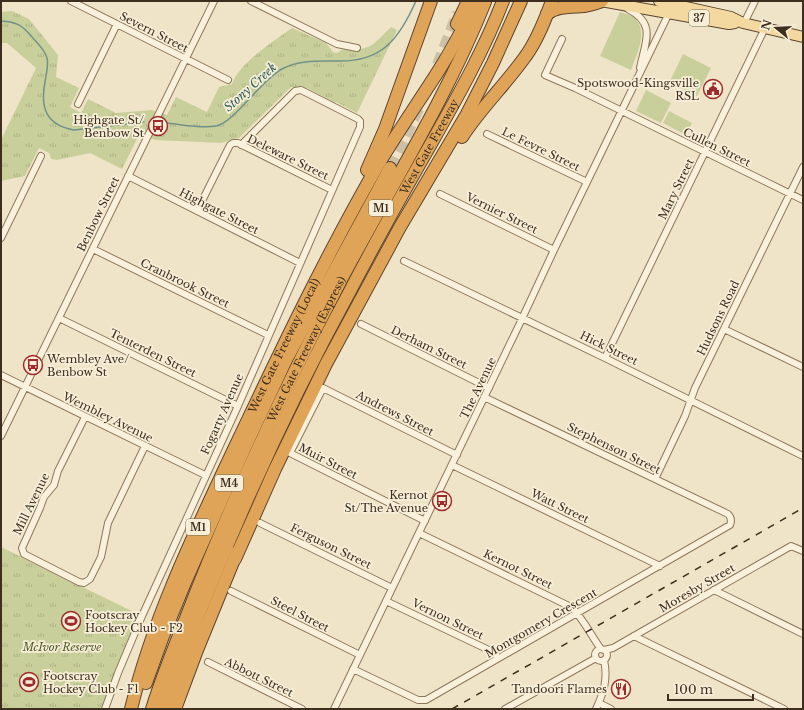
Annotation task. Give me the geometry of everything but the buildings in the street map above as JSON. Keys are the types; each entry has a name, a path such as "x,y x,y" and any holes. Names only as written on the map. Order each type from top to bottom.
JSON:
{"highway":[{"path":"313,286 379,145 431,1"},
{"path":"404,124 451,37 468,1"},
{"name":"West Gate Freeway (Local)","path":"131,709 136,688 158,622 181,566 292,325 380,162 440,68 478,1"},
{"name":"West Gate Freeway (Express)","path":"152,709 198,587 274,414 343,277 430,120 473,33 485,1"},
{"name":"West Gate Freeway","path":"296,395 354,283 455,100 494,24 503,1"},
{"name":"M1","path":"235,559 298,419 326,364 400,227 467,114 493,63 520,1"},
{"path":"371,279 464,134 526,56 552,1"},
{"path":"547,14 558,8 586,6 602,1"},
{"name":"M4","path":"137,709 163,636 183,587 289,353 390,168"},
{"name":"West Gate Freeway (Express)","path":"163,709 200,612 266,457 296,395"},
{"name":"M1","path":"174,709 283,437 296,395"}],"main road":[{"name":"37","path":"602,1 622,6 674,6"},
{"name":"37","path":"659,1 729,24 744,23 803,37"}],"street":[{"name":"Severn Street","path":"71,1 228,80"},
{"name":"Benbow Street","path":"1,436 214,1"},
{"path":"251,1 337,44 357,48"},
{"path":"744,23 755,1"},
{"name":"The Avenue","path":"622,6 637,14 644,22 647,30 646,43 639,75"},
{"name":"The Avenue","path":"334,709 523,318 621,111 674,6"},
{"path":"78,104 117,24"},
{"name":"Mary Street","path":"605,358 765,28"},
{"name":"Cullen Street","path":"562,39 545,75 803,200"},
{"name":"Fogarty Avenue","path":"104,709 135,630 238,406 360,127 360,121 301,90 295,90 238,144"},
{"name":"Le Fevre Street","path":"487,134 587,182"},
{"path":"197,211 230,145 238,144"},
{"name":"Deleware Street","path":"238,144 332,190"},
{"path":"1,238 41,156"},
{"name":"Hudsons Road","path":"655,479 686,416 695,388 803,167"},
{"name":"Highgate Street","path":"128,176 300,263"},
{"name":"Vernier Street","path":"440,194 554,250"},
{"name":"Cranbrook Street","path":"93,248 268,335"},
{"name":"Hick Street","path":"404,261 803,456"},
{"name":"Tenterden Street","path":"59,318 238,406"},
{"name":"Derham Street","path":"361,324 489,388"},
{"path":"724,328 802,365"},
{"name":"Wembley Avenue","path":"1,376 206,475"},
{"name":"Muir Street","path":"325,389 323,388 290,454 425,521"},
{"name":"Andrews Street","path":"325,389 457,455"},
{"name":"Stephenson Street","path":"484,397 728,514 732,520"},
{"name":"Mill Avenue","path":"85,417 58,471 54,485 44,496 22,548 24,554 79,582 84,583 90,579 101,557 108,523 145,446"},
{"name":"Watt Street","path":"452,465 660,566"},
{"name":"Montgomery Crescent","path":"353,669 422,701 426,700 729,526 732,520"},
{"name":"Ferguson Street","path":"260,523 392,588"},
{"name":"Kernot Street","path":"419,533 564,603 578,613 601,655"},
{"name":"Moresby Street","path":"505,709 791,546 803,551"},
{"path":"714,590 803,634"},
{"name":"Steel Street","path":"231,591 360,655"},
{"name":"Vernon Street","path":"386,601 493,652 498,658"},
{"path":"634,636 784,709"},
{"path":"601,655 606,669 606,678 603,693 597,706 611,709"},
{"name":"Abbott Street","path":"208,662 302,709"}],"green space":[{"path":"12,11 29,19 58,55 56,77 79,88 70,107 81,113 88,99 116,113 152,110 167,115 176,97 207,112 219,87 232,84 236,76 249,60 292,28 326,43 333,52 337,53 343,49 366,48 371,46 391,27 397,30 357,113 307,88 291,87 239,138 221,143 155,140 140,133 122,169 90,153 57,160 51,159 49,153 39,148 25,176 1,181 1,140 36,68 7,43 1,43 1,12"},
{"path":"620,12 632,16 640,27 641,34 639,49 631,70 600,56"},
{"path":"683,54 711,68 697,96 669,83"},
{"path":"646,90 671,103 661,123 636,111"},
{"path":"669,111 692,123 686,135 663,123"},
{"name":"McIvor Reserve","path":"1,547 142,616 105,709 1,709"}],"waterway":[{"name":"Stony Creek","path":"165,123 197,127 216,126 223,123 240,109 274,74 288,66 308,62 351,61 365,58 377,53 387,46 403,27 416,1"},
{"name":"Stony Creek","path":"1,21 15,23 22,27 45,52 48,64 43,100 47,114 57,124 74,130 144,122"}],"tunnel":[{"path":"438,65 458,13"},
{"path":"390,168 419,107"},
{"path":"405,180 422,144"}],"railway":[{"path":"452,709 803,508"}],"place":[{"name":"Spotswood-Kingsville RSL","path":"713,89"},
{"name":"Highgate St/ Benbow St","path":"158,126"},
{"name":"Wembley Ave/ Benbow St","path":"33,365"},
{"name":"Kernot St/The Avenue","path":"442,501"},
{"name":"Footscray Hockey Club - F2","path":"71,621"},
{"name":"Footscray Hockey Club - F1","path":"29,682"},
{"name":"Tandoori Flames","path":"621,689"}]}
